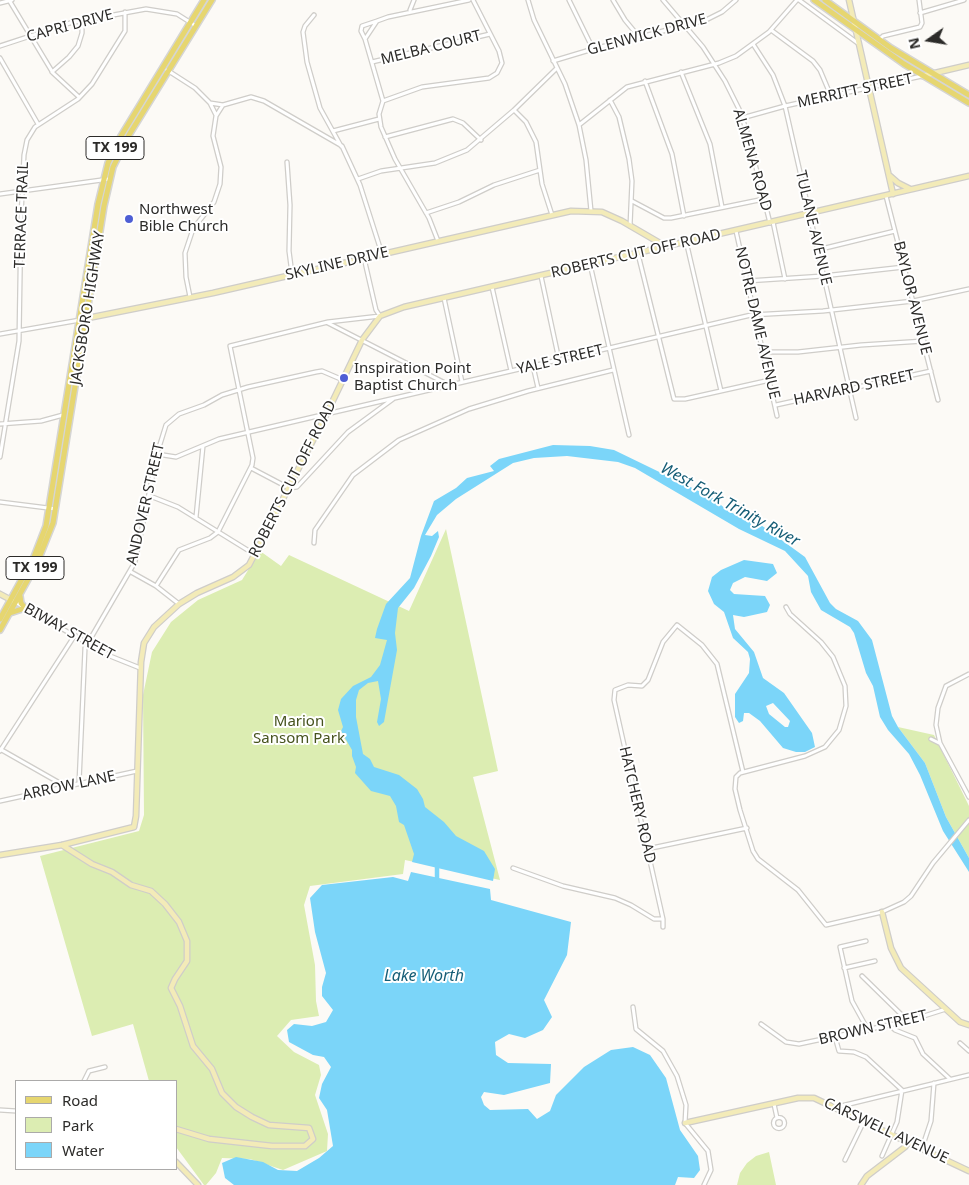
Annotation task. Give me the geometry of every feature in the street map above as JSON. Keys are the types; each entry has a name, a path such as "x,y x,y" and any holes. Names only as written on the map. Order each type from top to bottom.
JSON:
{"main road":[{"name":"JACKSBORO HIGHWAY","path":"0,619 11,600 18,593 48,540 56,509 68,413 110,179 118,156 128,136 204,0"},
{"name":"JACKSBORO HIGHWAY","path":"84,319 91,246 102,180 116,144 212,0"},
{"path":"814,0 922,76 969,103"},
{"path":"825,0 880,41"},
{"path":"828,10 831,9 846,20 848,16"},
{"path":"859,33 866,33 880,41 969,96"},
{"path":"860,44 869,40"},
{"path":"91,246 98,247"},
{"name":"JACKSBORO HIGHWAY","path":"18,593 42,538 62,454"},
{"path":"11,600 18,593"},
{"path":"9,613 24,608 18,593"},
{"name":"JACKSBORO HIGHWAY","path":"0,630 9,613 11,600"}],"street":[{"path":"0,2 10,0 52,72 79,97"},
{"path":"410,10 414,0"},
{"path":"383,101 361,30 362,26 410,10 470,0"},
{"path":"438,241 426,213 400,168 385,137 379,119 380,106 383,101 422,87 496,75 502,63 473,0"},
{"path":"528,0 556,68 565,84 579,125 586,160 591,211"},
{"path":"570,0 593,49"},
{"path":"613,0 625,20 639,37"},
{"name":"ALMENA ROAD","path":"663,0 714,64 742,118 785,279"},
{"path":"728,0 732,4"},
{"name":"GLENWICK DRIVE","path":"553,61 716,16 736,0"},
{"path":"579,125 621,89 714,64 736,56 771,30 798,0 860,44"},
{"path":"849,0 859,33 869,87 894,194"},
{"path":"880,41 883,36 920,27 922,23 918,0"},
{"path":"920,13 964,0"},
{"name":"CAPRI DRIVE","path":"0,46 82,20 125,12 160,10 177,14 196,26"},
{"name":"TERRACE TRAIL","path":"0,457 19,330 26,147 30,134 38,124 79,97 92,84 111,57 126,26 125,12"},
{"path":"314,15 305,26 304,47 311,80 320,108 358,179 382,254"},
{"path":"52,72 78,46 82,33 82,20"},
{"path":"365,39 377,21"},
{"path":"771,30 813,61 820,70 831,96"},
{"name":"MELBA COURT","path":"372,62 490,34"},
{"name":"TULANE AVENUE","path":"753,44 773,75 785,106 856,418"},
{"path":"0,58 38,124"},
{"name":"MERRITT STREET","path":"742,118 785,106 969,65"},
{"path":"166,68 195,88 210,103 216,116"},
{"path":"358,179 449,158 467,150 514,110 556,68"},
{"path":"681,72 710,144 722,207"},
{"path":"645,81 672,154 684,216"},
{"path":"210,103 223,105 251,97 264,100 342,146"},
{"path":"610,100 619,117 629,159 632,201 630,226"},
{"path":"190,297 184,266 187,241 197,223 214,202 220,184 221,167 213,136 216,116 223,105"},
{"path":"514,110 526,122 536,142 540,170 552,215"},
{"path":"333,131 379,119"},
{"path":"385,137 453,119 463,123 481,140"},
{"path":"287,162 290,205 289,251 292,274"},
{"path":"426,213 459,202 494,184 540,170"},
{"path":"889,176 898,183 912,189"},
{"name":"ROBERTS CUT OFF ROAD","path":"0,855 62,845 134,828 142,646 147,637 179,604 237,575 249,565 344,380 362,340 380,316 392,310 492,286 638,254 686,241 969,176"},
{"path":"0,194 110,179"},
{"name":"BAYLOR AVENUE","path":"886,196 938,400"},
{"path":"632,201 664,218 684,216 764,199"},
{"name":"SKYLINE DRIVE","path":"0,334 190,297 571,211 591,211 608,214 666,246"},
{"name":"NOTRE DAME AVENUE","path":"736,231 777,416"},
{"path":"817,250 895,231"},
{"path":"686,241 721,391"},
{"path":"638,254 672,397 675,400 770,380"},
{"path":"156,586 179,550 210,538 218,532 251,469 253,458 230,346 328,322 380,316 376,310 364,258"},
{"path":"590,264 629,435"},
{"path":"747,281 823,276 904,267"},
{"path":"541,276 559,360"},
{"path":"492,286 511,371"},
{"name":"YALE STREET","path":"157,454 176,457 219,439 755,314 831,310 914,301 969,289"},
{"path":"444,298 462,382"},
{"path":"328,322 450,385"},
{"path":"764,352 798,352 924,341"},
{"path":"533,366 538,388"},
{"path":"314,542 314,533 353,474 394,444 469,409 538,388 613,370"},
{"name":"ANDOVER STREET","path":"87,643 131,572 139,548 163,429 174,418 239,389 322,371 344,380"},
{"name":"HARVARD STREET","path":"776,405 931,371"},
{"path":"251,469 289,488 297,487 348,432 395,398"},
{"path":"0,424 41,420 68,413"},
{"path":"196,518 203,446"},
{"path":"150,496 170,503 255,554"},
{"path":"0,502 56,509"},
{"path":"131,572 156,586 179,604"},
{"name":"BIWAY STREET","path":"0,594 116,659 140,668"},
{"path":"786,607 790,614 821,642 837,664 846,693 845,716 834,737 825,747 814,753 743,772 736,777 735,789 755,856 798,890 826,925 882,912 897,906 911,896 941,853 969,820"},
{"name":"HATCHERY ROAD","path":"663,927 663,919 616,714 615,690 628,685 642,686 648,680 663,642 677,625 702,645 717,664 743,772"},
{"path":"66,786 0,750 75,635"},
{"path":"79,783 84,665 87,643"},
{"path":"969,674 946,686 938,708 936,725 940,743 969,797"},
{"path":"931,739 940,743"},
{"name":"ARROW LANE","path":"0,801 137,771"},
{"path":"647,849 747,828"},
{"path":"62,845 98,867 112,872 131,885 151,891 165,904 179,922 187,941 187,960 175,978 172,988 193,1046 212,1069 222,1093 236,1107 252,1117 269,1124 306,1128 311,1131 313,1139 305,1146 262,1145 215,1141 178,1130"},
{"path":"513,868 563,886 615,898 631,904 654,919 663,919"},
{"path":"882,912 897,962 906,973 960,1022 969,1025"},
{"path":"866,941 840,947 852,1001 868,1030"},
{"path":"844,968 875,961"},
{"path":"862,976 908,1021"},
{"path":"633,1007 636,1029 663,1051 677,1076 686,1105 685,1123 705,1144 710,1154 711,1170 704,1185"},
{"name":"BROWN STREET","path":"761,1024 786,1042 799,1044 908,1021 946,1009"},
{"path":"890,1025 895,1030 915,1038 923,1054 950,1079"},
{"path":"835,1037 839,1051 854,1052 866,1057 902,1090"},
{"path":"960,1043 969,1051"},
{"path":"84,1080 89,1071 105,1068"},
{"path":"837,1107 969,1075"},
{"path":"922,1148 933,1110 934,1083"},
{"path":"882,1156 893,1134 899,1115 902,1090"},
{"name":"CARSWELL AVENUE","path":"685,1123 809,1097 837,1107 969,1171"},
{"path":"774,1104 777,1118"},
{"path":"0,1110 15,1111"},
{"path":"845,1160 864,1120"},
{"path":"861,1185 867,1176 905,1147 908,1141"},
{"path":"178,1164 198,1185"}],"green space":[{"name":"Marion Sansom Park","path":"446,529 498,771 473,777 500,880 405,860 403,874 310,886 304,905 315,965 316,1001 319,1016 291,1020 277,1036 294,1052 319,1065 321,1075 315,1095 328,1134 327,1151 283,1170 250,1159 222,1158 216,1173 204,1185 178,1150 178,1080 149,1080 133,1024 92,1036 40,856 139,831 144,815 143,695 152,652 171,622 198,600 242,580 260,551 281,566 289,555 409,611"},
{"path":"898,727 934,735 969,806 969,858 946,817 925,763"},
{"path":"769,1152 776,1185 737,1185 740,1173 747,1163 756,1156"}],"water":[{"path":"553,445 590,446 614,450 713,498 729,512 754,520 805,557 830,603 836,609 858,621 872,640 892,716 925,763 946,817 969,858 969,872 943,831 920,775 909,754 888,730 880,717 873,686 866,673 854,633 850,627 821,610 811,592 808,576 785,551 739,529 635,468 618,462 567,456 534,458 513,463 456,499 437,515 425,535 432,536 438,531 439,537 414,588 398,608 395,633 397,650 384,722 379,726 377,722 381,699 378,681 368,683 359,690 356,700 356,717 363,754 370,759 374,767 399,775 417,789 425,807 444,822 456,836 484,851 495,869 493,881 412,862 414,854 404,825 399,822 396,806 390,796 371,791 355,773 356,767 352,750 341,731 343,727 338,710 341,699 353,686 371,677 380,665 387,640 375,638 377,629 386,604 410,578 421,536 434,501 456,488 467,478 494,471 490,466 499,459"},
{"path":"744,560 773,564 777,573 767,581 745,577 733,583 730,590 734,594 765,596 770,605 767,612 744,617 733,615 735,629 754,652 763,678 784,693 812,733 815,747 805,752 796,752 783,748 760,721 749,713 744,713 743,721 739,723 735,717 735,694 749,673 750,659 748,652 733,638 724,612 714,604 708,591 712,577 721,570","holes":["773,703 790,721 788,727 785,727 769,714 766,706"]},
{"name":"Lake Worth","path":"411,872 490,889 491,900 571,922 567,955 544,1000 552,1017 543,1030 525,1038 509,1034 495,1042 496,1055 508,1063 551,1064 550,1083 504,1095 484,1092 481,1097 484,1105 490,1110 528,1109 537,1119 550,1111 556,1095 584,1067 611,1050 633,1047 650,1055 666,1078 680,1130 698,1156 700,1170 694,1178 678,1177 675,1185 234,1185 225,1178 222,1163 236,1157 263,1162 278,1170 297,1171 319,1158 333,1146 327,1110 319,1098 322,1084 331,1067 324,1057 313,1055 289,1042 287,1030 294,1024 312,1026 326,1022 333,1010 322,996 322,987 326,973 315,932 310,898 322,885 393,877 408,881"}],"waterway":[{"name":"West Fork Trinity River","path":"437,864 437,881"}],"place":[{"name":"Northwest Bible Church","path":"129,219"},
{"name":"Inspiration Point Baptist Church","path":"344,378"}]}
